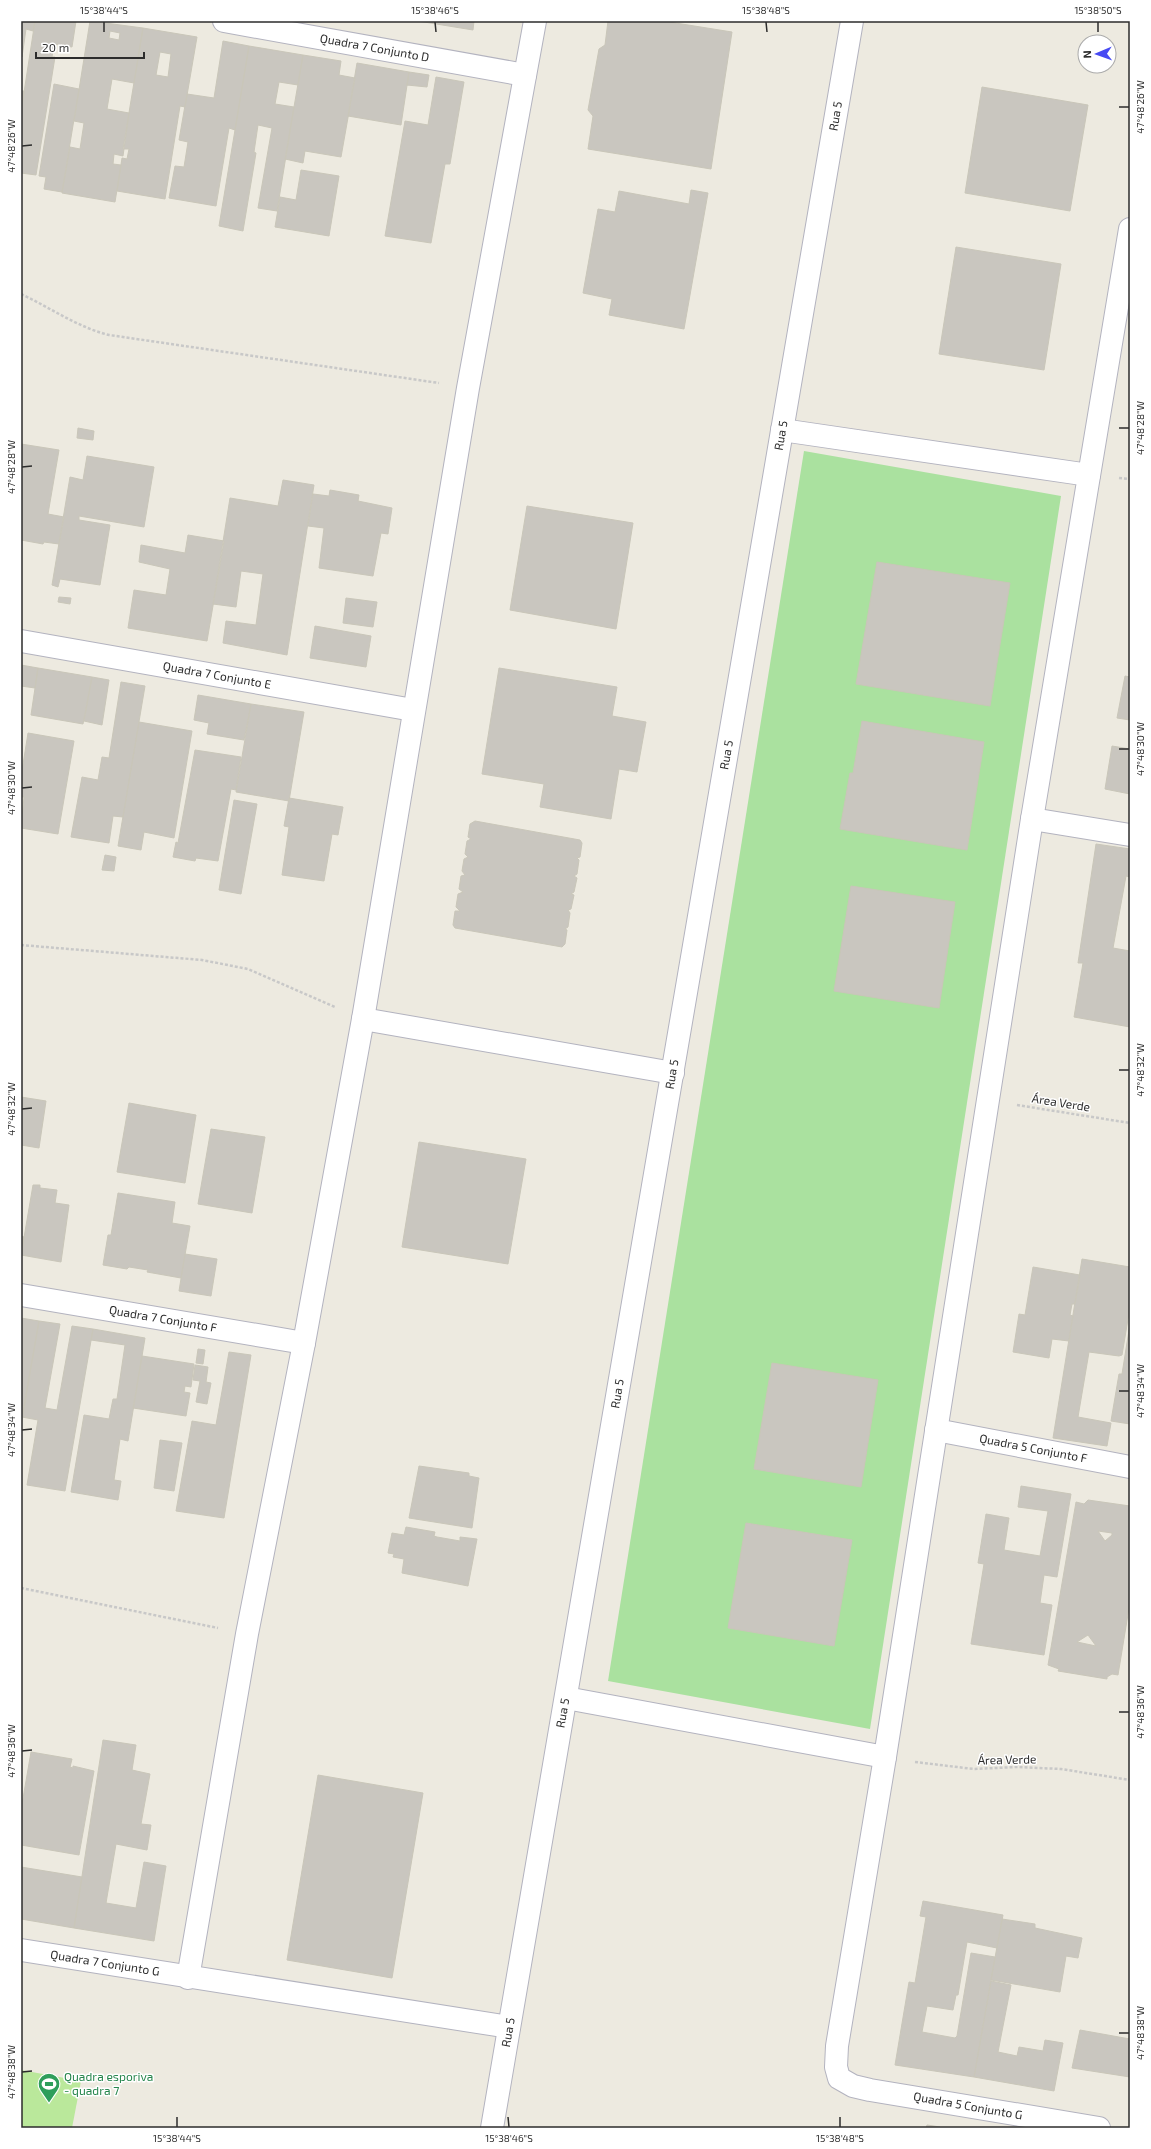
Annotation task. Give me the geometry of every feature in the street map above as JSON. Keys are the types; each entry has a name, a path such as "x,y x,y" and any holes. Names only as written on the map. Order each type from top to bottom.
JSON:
{"street":[{"name":"Quadra 7 Conjunto D","path":"224,21 525,75"},
{"path":"188,1978 247,1634 304,1343 363,1019 413,710 468,388 535,21"},
{"name":"Rua 5","path":"492,2128 852,21"},
{"path":"566,1698 885,1757 1032,819 1130,229"},
{"path":"782,430 1089,475"},
{"name":"Quadra 7 Conjunto E","path":"21,641 413,710"},
{"path":"1032,819 1130,835"},
{"path":"363,1019 673,1073"},
{"name":"Quadra 7 Conjunto F","path":"21,1295 304,1343"},
{"name":"Quadra 5 Conjunto F","path":"936,1430 1130,1467"},
{"name":"Quadra 5 Conjunto G","path":"885,1757 837,2046 836,2067 839,2078 853,2086 870,2090 1099,2128"},
{"name":"Quadra 7 Conjunto G","path":"21,1950 188,1978 509,2027"}],"path":[{"path":"21,294 92,331 109,335 468,388"},
{"path":"21,945 202,960 248,969 363,1019"},
{"name":"Área Verde","path":"989,1100 1130,1123"},
{"path":"21,1588 247,1634"},
{"name":"Área Verde","path":"885,1757 942,1766 974,1769 1017,1767 1061,1769 1130,1780"}],"green space":[{"path":"804,451 1061,496 870,1729 608,1681"},
{"name":"Quadra esporiva - quadra 7","path":"21,2070 81,2081 72,2128 21,2128"}],"building":[{"path":"21,21 35,21 33,31 26,29 22,57"},
{"path":"35,21 76,21 72,47 54,44 52,57 55,57 36,175 21,173 21,112"},
{"path":"90,21 143,28 134,83 112,79 107,109 129,113 123,156 114,154 113,164 121,165 115,202 62,193 70,147 80,149 84,123 74,121","holes":["110,31 120,33 119,40 109,38"]},
{"path":"418,21 474,21 473,30"},
{"path":"608,21 663,21 732,32 711,169 588,149 593,116 588,110 599,49 605,45"},
{"path":"143,28 197,37 185,107 180,106 165,199 117,191 122,158 127,159 129,149 123,149","holes":["160,52 171,54 168,77 156,75"]},
{"path":"223,41 249,46 235,130 229,128 216,206 169,198 175,166 184,167 188,142 179,140 187,94 214,98"},
{"path":"249,46 303,55 298,85 279,82 275,104 294,107 277,211 258,208 272,128 258,125 254,152 256,153 243,231 219,226"},
{"path":"303,55 341,61 339,75 355,78 341,157 305,151 303,163 285,159"},
{"path":"357,63 409,72 401,125 348,116"},
{"path":"409,72 429,75 427,87 407,85"},
{"path":"436,77 464,82 450,164 445,164 431,243 385,236 405,121 428,125"},
{"path":"54,84 79,89 62,192 44,189 46,177 39,176"},
{"path":"982,87 1088,105 1070,211 965,193"},
{"path":"21,91 24,91 21,112"},
{"path":"301,170 339,176 329,236 275,227 280,197 296,200"},
{"path":"691,190 708,193 684,329 609,315 612,299 583,293 598,209 615,212 619,191 689,204"},
{"path":"956,247 1061,264 1044,370 939,354"},
{"path":"78,428 94,431 93,440 77,438"},
{"path":"21,444 59,450 48,514 64,517 59,544 44,542 43,544 21,540"},
{"path":"87,456 154,467 144,527 79,516 79,520 110,525 100,585 60,579 58,587 52,585 70,477 83,480"},
{"path":"283,480 314,485 287,655 223,643 226,621 256,625 263,574 241,571 236,607 213,604 230,498 278,506"},
{"path":"330,490 359,495 358,501 392,508 388,534 381,533 373,576 319,568 324,528 308,526 313,494 329,496"},
{"path":"527,506 633,523 616,629 510,610"},
{"path":"188,535 224,541 207,641 128,628 134,590 166,595 170,569 139,562 141,545 185,553"},
{"path":"877,562 1010,583 990,706 856,684"},
{"path":"59,597 71,598 70,604 58,602"},
{"path":"346,598 377,602 373,627 343,623"},
{"path":"315,626 371,636 366,667 310,658"},
{"path":"21,665 38,668 35,688 21,686"},
{"path":"38,668 92,677 83,724 31,715"},
{"path":"499,668 617,687 612,716 646,722 637,772 619,769 611,819 540,807 544,784 482,774"},
{"path":"1125,676 1130,677 1130,720 1117,718"},
{"path":"92,677 109,680 102,725 84,721"},
{"path":"121,682 145,686 123,817 113,816 109,843 71,837 82,777 98,780 102,757 109,758"},
{"path":"198,695 251,704 244,740 207,734 209,723 194,720"},
{"path":"251,704 304,712 289,801 236,792"},
{"path":"862,721 984,742 967,850 840,829 850,773 853,773"},
{"path":"139,722 192,731 174,838 144,832 141,850 118,846"},
{"path":"28,733 74,741 58,834 21,828 24,797 21,797 21,777"},
{"path":"1112,746 1130,749 1130,794 1105,789"},
{"path":"195,750 241,757 236,790 231,789 218,861 196,858 195,861 173,857 176,842 178,843"},
{"path":"289,798 343,807 338,835 332,834 324,881 282,875 289,827 284,826"},
{"path":"234,800 257,804 241,894 219,890"},
{"path":"475,821 580,840 582,843 580,857 577,858 579,860 577,874 574,876 577,878 574,892 571,894 574,895 571,909 568,910 570,913 568,927 565,929 567,930 565,944 562,947 455,928 453,925 455,911 460,911 456,907 458,894 463,892 459,889 461,876 465,875 462,871 464,859 468,857 465,854 467,841 471,839 468,837 470,824"},
{"path":"1096,844 1130,849 1130,877 1126,876 1113,948 1130,951 1130,1027 1074,1017 1083,963 1078,963"},
{"path":"105,855 116,857 114,871 102,870"},
{"path":"851,886 955,902 939,1008 834,991"},
{"path":"21,1097 46,1101 39,1148 21,1145"},
{"path":"129,1103 196,1115 185,1183 117,1172"},
{"path":"211,1129 265,1137 252,1213 198,1204"},
{"path":"419,1142 526,1159 508,1264 402,1247"},
{"path":"33,1185 40,1185 40,1188 57,1190 55,1203 69,1205 61,1262 21,1255"},
{"path":"118,1193 175,1202 172,1223 190,1226 181,1278 147,1272 148,1270 129,1267 127,1269 103,1265 108,1235 111,1235"},
{"path":"21,1236 24,1237 21,1258"},
{"path":"185,1254 217,1259 211,1296 179,1291"},
{"path":"1082,1259 1130,1267 1130,1307 1122,1355 1119,1356 1089,1352 1078,1417 1111,1423 1107,1446 1053,1438"},
{"path":"1033,1267 1080,1275 1075,1304 1072,1304 1070,1315 1073,1316 1069,1341 1052,1339 1049,1358 1013,1352 1019,1314 1025,1315"},
{"path":"21,1318 39,1321 21,1425"},
{"path":"39,1321 60,1324 45,1408 57,1410 72,1326 93,1329 65,1491 27,1485 38,1420 22,1417"},
{"path":"1130,1324 1130,1424 1111,1421 1119,1374 1122,1374"},
{"path":"93,1329 145,1338 128,1441 120,1439 114,1480 121,1481 118,1500 71,1492 84,1415 109,1419 113,1399 117,1399 125,1345 91,1340"},
{"path":"198,1349 205,1350 203,1364 196,1363"},
{"path":"229,1352 251,1355 224,1518 176,1511 192,1421 216,1425"},
{"path":"142,1356 194,1364 191,1387 185,1386 184,1392 190,1393 186,1416 133,1408"},
{"path":"772,1363 878,1380 861,1487 754,1469"},
{"path":"195,1365 208,1367 206,1382 211,1383 207,1404 196,1402 200,1381 193,1380"},
{"path":"160,1440 182,1443 174,1491 154,1488"},
{"path":"419,1466 469,1473 469,1476 479,1478 472,1528 409,1518"},
{"path":"1021,1486 1071,1494 1057,1577 1044,1575 1040,1603 1052,1605 1044,1655 971,1644 984,1564 978,1563 986,1514 1009,1518 1004,1550 1040,1556 1048,1511 1018,1507"},
{"path":"1088,1500 1130,1506 1130,1602 1118,1675 1112,1674 1107,1677 1107,1679 1058,1671 1059,1669 1048,1665 1076,1502 1084,1504","holes":["1098,1531 1112,1533 1112,1535 1105,1541","1088,1635 1096,1646 1077,1642"]},
{"path":"746,1523 852,1540 834,1646 728,1628"},
{"path":"406,1527 435,1532 434,1536 460,1541 460,1537 477,1539 468,1586 402,1573 404,1559 393,1557 394,1554 388,1553 392,1533 404,1535"},
{"path":"103,1740 136,1745 132,1770 150,1774 141,1824 151,1825 147,1850 116,1844 106,1903 136,1908 144,1862 166,1866 154,1941 74,1928"},
{"path":"31,1752 72,1759 70,1767 73,1768 73,1766 94,1771 79,1855 21,1845 21,1810"},
{"path":"318,1775 423,1793 392,1978 287,1960"},
{"path":"21,1867 82,1877 74,1928 21,1919"},
{"path":"923,1901 1003,1915 997,1948 967,1942 958,1995 956,1995 953,2010 927,2006 922,2032 955,2038 957,2036 971,1953 995,1957 974,2077 895,2065 909,1982 915,1983 926,1917 920,1916"},
{"path":"1002,1919 1035,1924 1035,1928 1082,1938 1078,1958 1066,1956 1060,1992 991,1980"},
{"path":"991,1981 1011,1985 998,2052 1017,2056 1019,2047 1043,2051 1045,2040 1063,2043 1054,2091 974,2077"},
{"path":"1080,2030 1130,2039 1130,2077 1072,2068"},
{"path":"927,2125 940,2127 940,2128 926,2128"}],"place":[{"name":"Quadra esporiva - quadra 7","path":"49,2104"}]}
